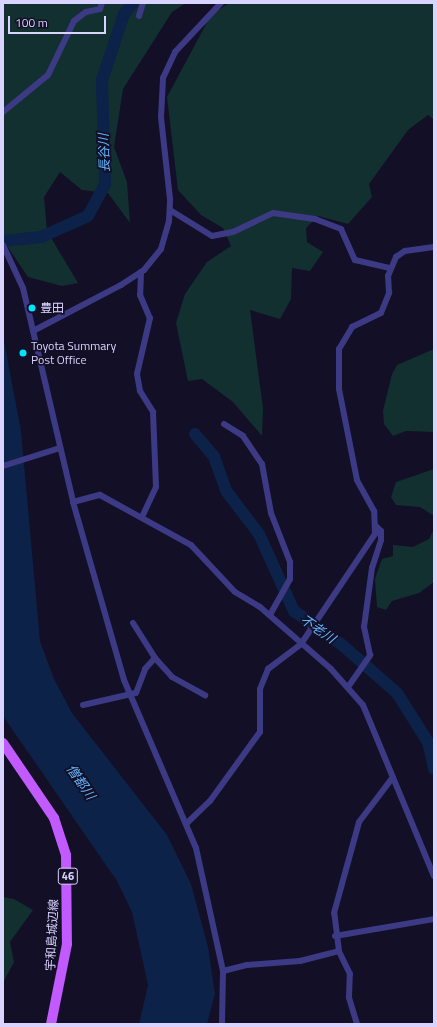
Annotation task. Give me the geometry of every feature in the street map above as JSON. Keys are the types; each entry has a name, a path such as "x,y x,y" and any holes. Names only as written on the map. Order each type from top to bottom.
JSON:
{"main road":[{"name":"宇和島城辺線","path":"3,743 54,818 66,855 67,944 51,1024"}],"street":[{"path":"3,112 48,75 74,21 86,12 100,9 102,3"},
{"path":"139,16 143,3"},
{"path":"33,331 88,306 141,272 161,249 170,210 160,117 163,78 175,52 221,3"},
{"path":"170,210 212,236 233,232 273,213 315,219 341,229 355,260 390,268"},
{"path":"3,245 23,288 73,502 130,697 167,789 186,824 203,875 223,971 222,1024"},
{"path":"348,687 370,655 364,627 372,568 382,540 381,531 377,527 374,511 357,480 338,366 339,349 347,332 381,313 389,293 390,268 405,251 434,246"},
{"path":"141,272 140,294 150,318 137,374 140,391 153,412 156,487 142,517"},
{"path":"224,424 243,436 262,464 271,513 290,562 290,579 270,615"},
{"path":"3,466 24,458 60,448"},
{"path":"73,502 100,495 192,545 235,592 270,615 348,687 364,705 434,876"},
{"path":"186,824 210,801 230,768 258,737 260,689 265,674 301,644 369,545 377,527"},
{"path":"133,623 155,658 179,683 205,695"},
{"path":"83,705 130,697 136,694 145,670 155,658"},
{"path":"357,1024 349,997 350,974 339,951 335,936 338,888 352,842 364,813 393,777"},
{"path":"335,936 434,919"},
{"path":"223,971 247,965 300,961 339,951"}],"green space":[{"path":"3,3 186,3 172,12 123,89 114,147 127,182 130,223 108,193 82,190 60,172 44,197 47,231 78,283 62,286 28,277 3,240"},
{"path":"229,3 434,3 434,120 428,115 408,130 369,184 372,197 348,224 318,216 306,228 307,242 323,252 310,271 292,268 291,299 280,319 250,310 263,408 262,436 233,402 202,379 188,381 176,323 185,294 207,262 231,246 223,228 201,215 178,190 167,97 211,15"},
{"path":"434,349 434,432 406,431 393,436 384,424 383,411 392,374 397,365"},
{"path":"434,469 434,516 420,507 396,505 391,497 396,482"},
{"path":"434,529 434,582 419,593 392,601 386,610 377,607 375,579 382,559 393,556 393,545 413,547 429,539"},
{"path":"3,897 14,899 33,910 10,942 14,962 3,983"}],"water":[{"name":"僧都川","path":"3,336 21,431 40,641 54,679 72,713 167,835 191,884 208,947 215,994 207,1024 139,1024 148,985 132,912 117,881 3,716"}],"waterway":[{"name":"長谷川","path":"3,241 41,237 88,216 105,184 102,80 124,14 133,3"},
{"name":"不老川","path":"195,434 214,457 227,492 259,534 294,611 341,644 397,693 428,742 434,769"}],"place":[{"name":"豊田","path":"32,308"},
{"name":"Toyota Summary Post Office","path":"23,353"}]}
